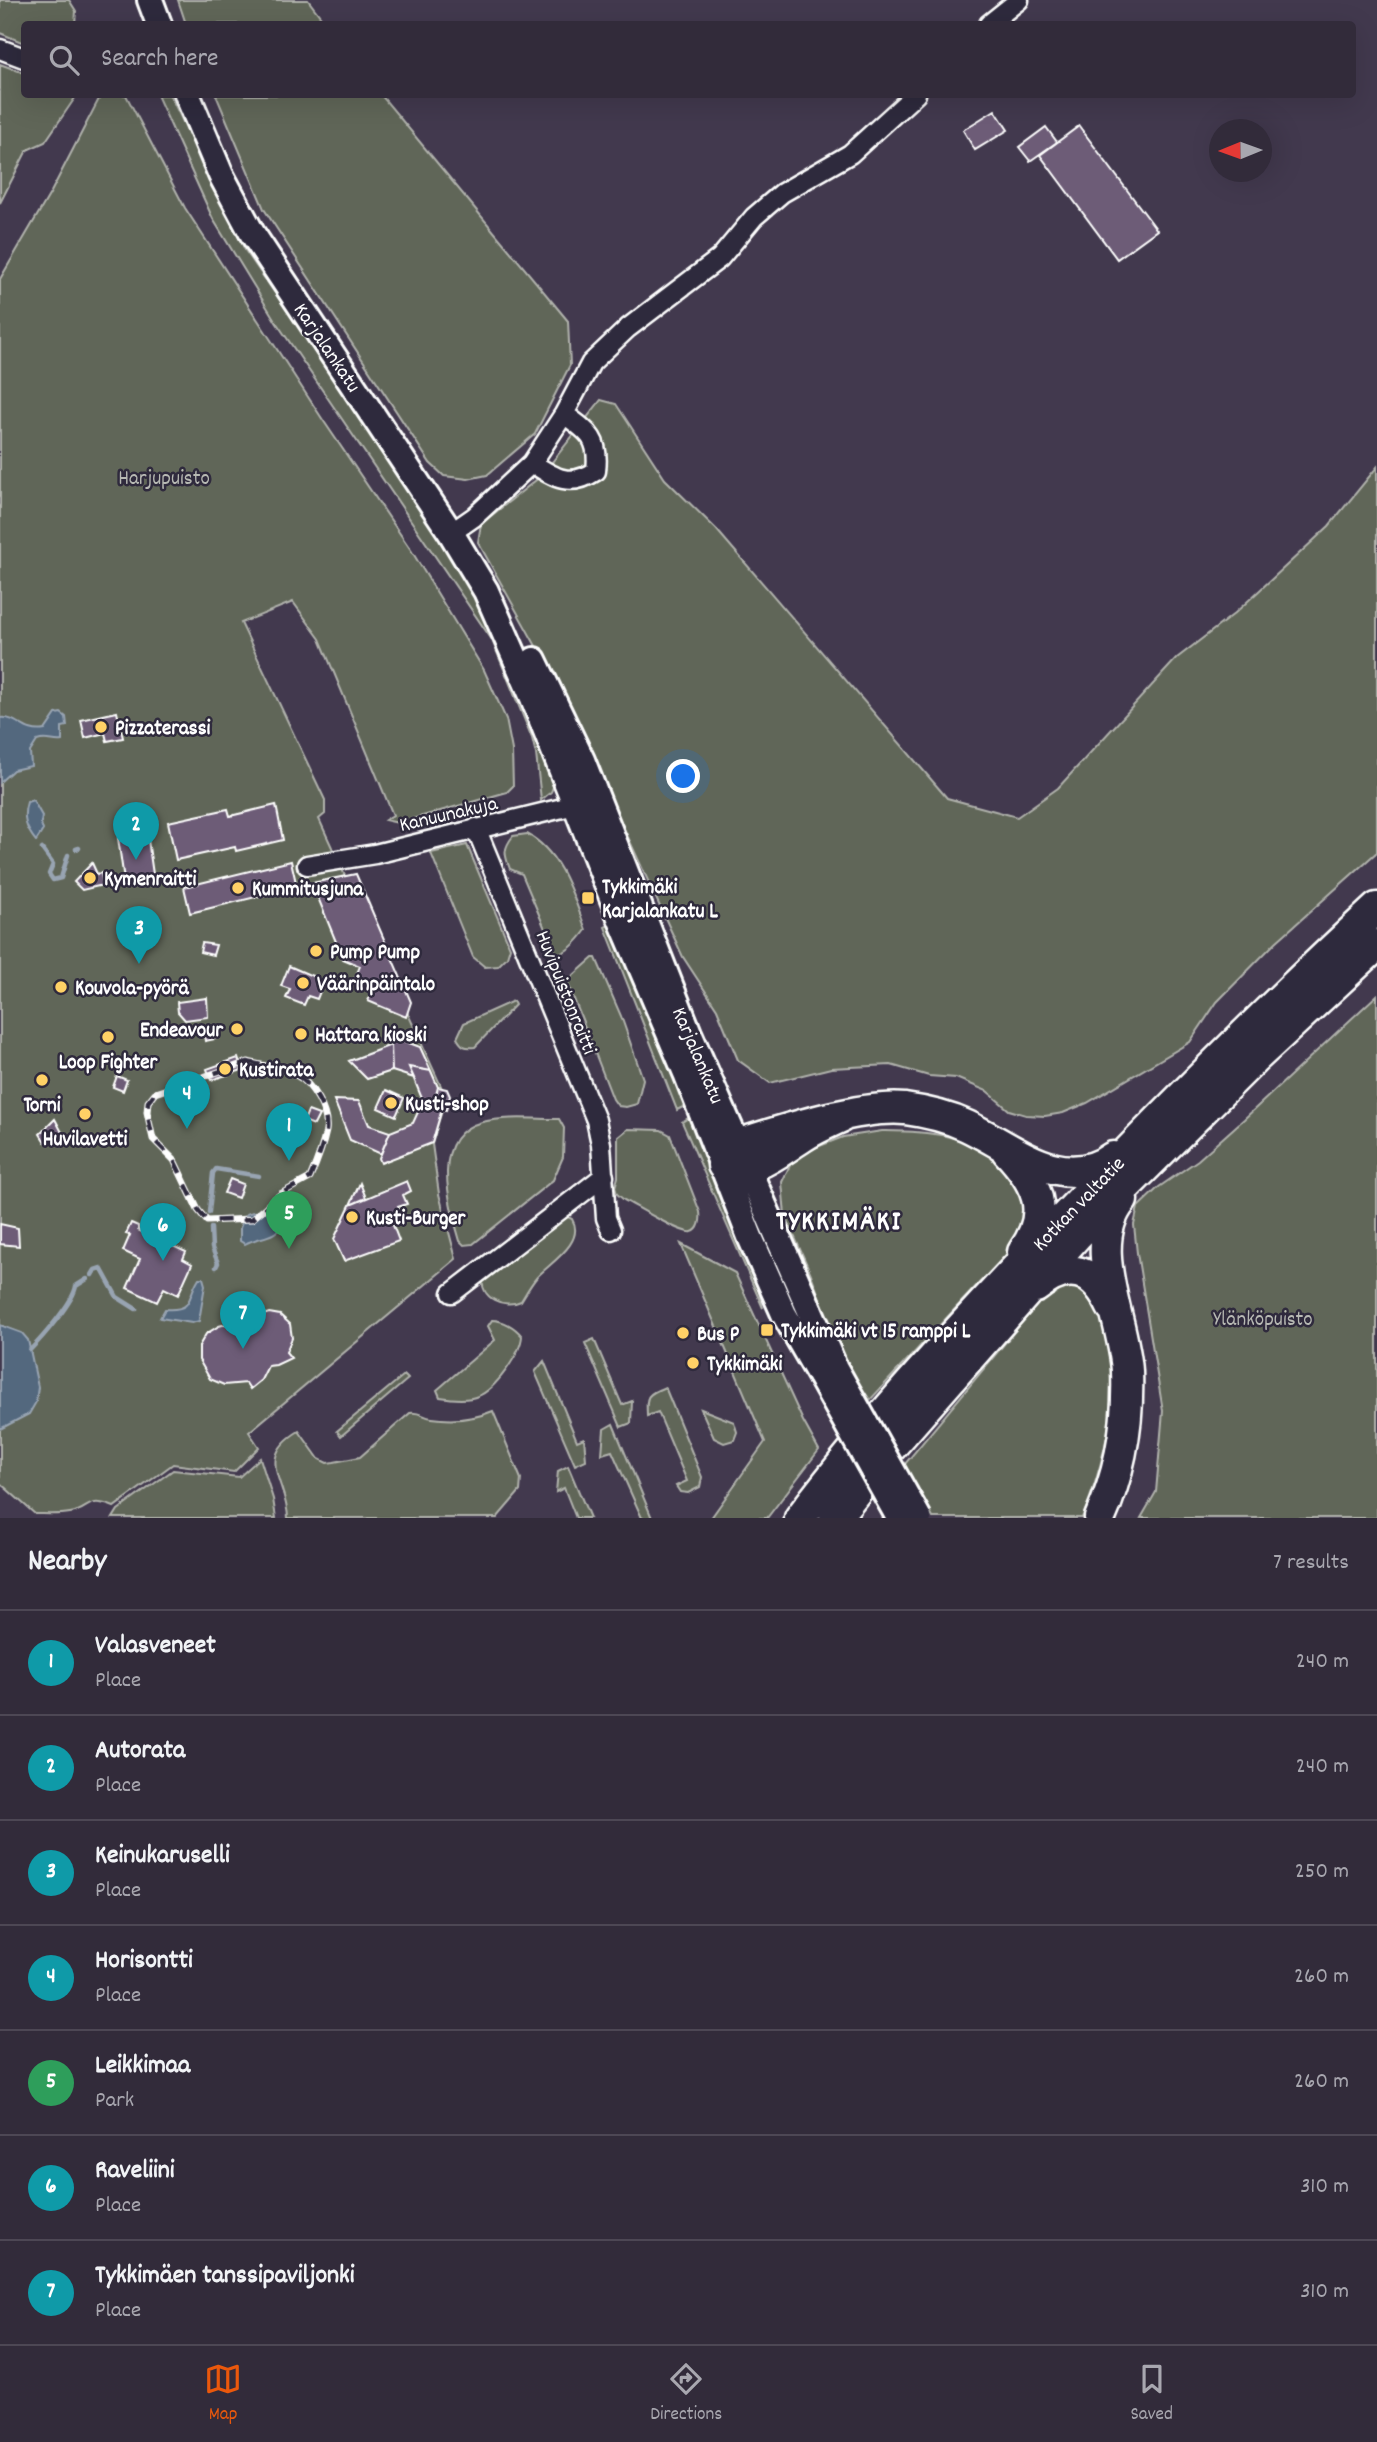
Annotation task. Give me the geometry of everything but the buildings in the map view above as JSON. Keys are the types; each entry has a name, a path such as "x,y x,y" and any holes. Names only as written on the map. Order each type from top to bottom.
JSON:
{"highway":[{"name":"Kotkan valtatie","path":"835,1518 1004,1298 1142,1136 1233,1044 1377,908"},
{"name":"Kotkan valtatie","path":"800,1518 880,1418 1004,1298 1086,1226 1174,1138 1377,945"},
{"path":"736,1159 776,1133 880,1109 923,1112 964,1124 1004,1148 1058,1170 1081,1172 1105,1163 1142,1136"},
{"path":"1100,1518 1119,1466 1125,1424 1127,1370 1105,1257 1107,1227 1111,1214 1119,1203 1174,1138"},
{"path":"1004,1148 1024,1169 1038,1198 1038,1223 1004,1298"},
{"path":"1004,1298 1054,1274 1075,1272 1085,1275 1101,1287 1119,1323"}],"main road":[{"path":"150,0 158,21"},
{"name":"Karjalankatu","path":"189,98 221,175 255,237 451,533 486,591 587,802 736,1159 750,1237 784,1314 827,1372 919,1518"},
{"name":"Karjalankatu","path":"827,1372 899,1518"}],"street":[{"path":"993,21 1019,0"},
{"path":"0,49 21,57"},
{"path":"451,533 474,517 532,463 564,414 591,363 628,328 720,258 754,216 782,193 850,154 912,98"},
{"path":"532,463 555,478 582,481 596,471 598,455 591,433 564,414"},
{"name":"Kanuunakuja","path":"307,865 375,854 587,802"},
{"name":"Huvipuistonraitti","path":"476,828 596,1120 601,1144 606,1218 611,1230"},
{"path":"452,1293 604,1175"}],"green space":[{"path":"0,0 69,0 76,11 75,21 21,21 21,42 0,33"},
{"path":"178,0 308,0 324,21 185,21"},
{"path":"0,64 21,72 21,98 75,98 45,142 27,150 0,203"},
{"name":"Harjupuisto","path":"99,98 128,98 185,208 411,550 484,670 506,719 512,750 513,786 507,792 398,823 385,820 393,815 320,639 293,602 241,623 325,800 325,814 319,819 446,1097 432,1144 439,1194 456,1259 249,1432 259,1447 234,1472 173,1464 114,1507 93,1503 70,1513 35,1514 0,1483 0,279 51,192"},
{"path":"158,98 171,98 245,250 436,525 481,599 555,782 551,792 541,800 532,738 492,640 276,322 213,219"},
{"path":"217,98 383,98 568,321 570,365 535,434 487,475 468,479 444,476 430,463 264,209"},
{"path":"601,400 616,404 665,479 716,529 947,798 1017,817 1058,788 1177,658 1234,614 1329,526 1377,467 1377,852 1276,942 1217,1002 1190,1042 1087,1103 1063,1113 1026,1115 1009,1110 987,1091 956,1078 929,1076 891,1065 831,1068 770,1083 738,1060 717,1009 683,957 561,691 478,542 481,524 541,476"},
{"path":"527,834 539,842 557,863 571,889 586,930 573,945 556,955 522,874 510,869 507,859 506,848 513,836"},
{"path":"467,845 510,947 507,957 498,966 485,967 473,957 431,853"},
{"path":"611,924 687,1105 677,1110 605,927"},
{"path":"596,958 621,1016 643,1079 637,1104 626,1107 618,1106 613,1099 567,981"},
{"name":"Ylänköpuisto","path":"1377,995 1377,1518 1141,1518 1156,1492 1163,1411 1137,1253 1134,1225 1138,1207 1159,1187 1198,1160"},
{"path":"513,1001 515,1005 475,1047 466,1047 457,1038 464,1023"},
{"path":"690,1117 752,1263 763,1308 682,1122"},
{"path":"559,1119 564,1128 563,1157 553,1180 473,1244 464,1245 460,1241 448,1190 449,1156 455,1141 465,1130 491,1120"},
{"path":"628,1129 661,1130 670,1135 700,1212 695,1231 687,1232 669,1225 617,1194 615,1187 618,1177 618,1137"},
{"path":"882,1131 946,1136 975,1147 1002,1167 1015,1182 1023,1197 1025,1213 1021,1233 1008,1252 870,1400 848,1367 833,1335 811,1274 785,1215 782,1182 792,1161 804,1152 843,1137"},
{"path":"566,1216 572,1219 575,1228 571,1244 537,1277 521,1301 507,1304 489,1296 485,1291 483,1277"},
{"path":"681,1244 735,1273 819,1450 767,1518 711,1518 765,1442"},
{"path":"1058,1285 1080,1287 1097,1310 1107,1337 1112,1367 1108,1431 1101,1463 1082,1518 933,1518 904,1465 1049,1290"},
{"path":"492,1320 509,1325 522,1336 517,1352 506,1370 492,1386 474,1398 440,1397 437,1390 495,1340 488,1326"},
{"path":"594,1339 622,1405 632,1401 631,1423 621,1427 585,1343"},
{"path":"544,1361 577,1441 584,1438 586,1460 575,1465 535,1372"},
{"path":"404,1375 408,1379 341,1436 337,1431"},
{"path":"665,1387 702,1477 700,1487 688,1493 680,1492 676,1486 687,1481 658,1412 647,1416 649,1397"},
{"path":"701,1409 734,1422 737,1432 734,1440 724,1443 714,1438"},
{"path":"493,1411 521,1479 520,1491 497,1518 288,1518 275,1461 278,1451 286,1441 299,1431 319,1459 327,1463 360,1457 410,1413 455,1419 471,1418"},
{"path":"613,1424 652,1518 642,1518 612,1451 602,1454 604,1429"},
{"path":"260,1458 276,1518 113,1518 118,1510 173,1470 239,1477"},
{"path":"568,1466 590,1518 576,1518 564,1488 556,1492 558,1471"}],"water":[{"path":"61,713 66,717 67,726 62,727 62,741 37,741 30,752 31,766 13,770 0,782 0,718 38,731 45,730 56,714"},
{"path":"33,800 42,816 43,830 36,841 27,828 25,818 27,802"},
{"path":"277,1209 283,1223 276,1232 245,1244 240,1241 240,1228 245,1215"},
{"path":"199,1278 203,1278 205,1285 199,1321 192,1323 160,1318 165,1309 186,1305"},
{"path":"0,1325 22,1333 28,1340 38,1387 36,1402 29,1414 0,1429"}],"waterway":[{"path":"42,849 53,864 49,874 53,880 61,878 68,855"},
{"path":"209,1212 213,1173 216,1169 259,1176"},
{"path":"211,1228 212,1248 218,1263 216,1267"},
{"path":"92,1275 95,1270 101,1268 117,1297 136,1309"},
{"path":"30,1350 64,1309 76,1286 87,1279"}],"railway":[{"path":"248,1062 291,1073 308,1084 325,1115 325,1137 310,1178 282,1193 252,1219 207,1221 198,1210 174,1160 153,1139 147,1112 148,1102 155,1093 248,1062"}],"place":[{"name":"Pizzaterassi","path":"101,727"},
{"name":"Autorata","path":"136,860"},
{"name":"Kymenraitti","path":"90,878"},
{"name":"Kummitusjuna","path":"238,888"},
{"name":"Tykkimäki Karjalankatu L","path":"588,898"},
{"name":"Pump Pump","path":"316,951"},
{"name":"Keinukaruselli","path":"139,964"},
{"name":"Väärinpäintalo","path":"303,983"},
{"name":"Kouvola-pyörä","path":"61,987"},
{"name":"Endeavour","path":"237,1029"},
{"name":"Hattara kioski","path":"301,1034"},
{"name":"Loop Fighter","path":"108,1037"},
{"name":"Kustirata","path":"225,1069"},
{"name":"Torni","path":"42,1080"},
{"name":"Kusti-shop","path":"391,1103"},
{"name":"Huvilavetti","path":"85,1114"},
{"name":"Horisontti","path":"187,1129"},
{"name":"Valasveneet","path":"289,1161"},
{"name":"Kusti-Burger","path":"352,1217"},
{"name":"Leikkimaa","path":"289,1249"},
{"name":"Raveliini","path":"163,1261"},
{"name":"Tykkimäki vt 15 ramppi L","path":"767,1330"},
{"name":"Bus P","path":"683,1333"},
{"name":"Tykkimäen tanssipaviljonki","path":"243,1349"},
{"name":"Tykkimäki","path":"693,1363"}],"district":[{"name":"TYKKIMÄKI","path":"839,1219"}]}
